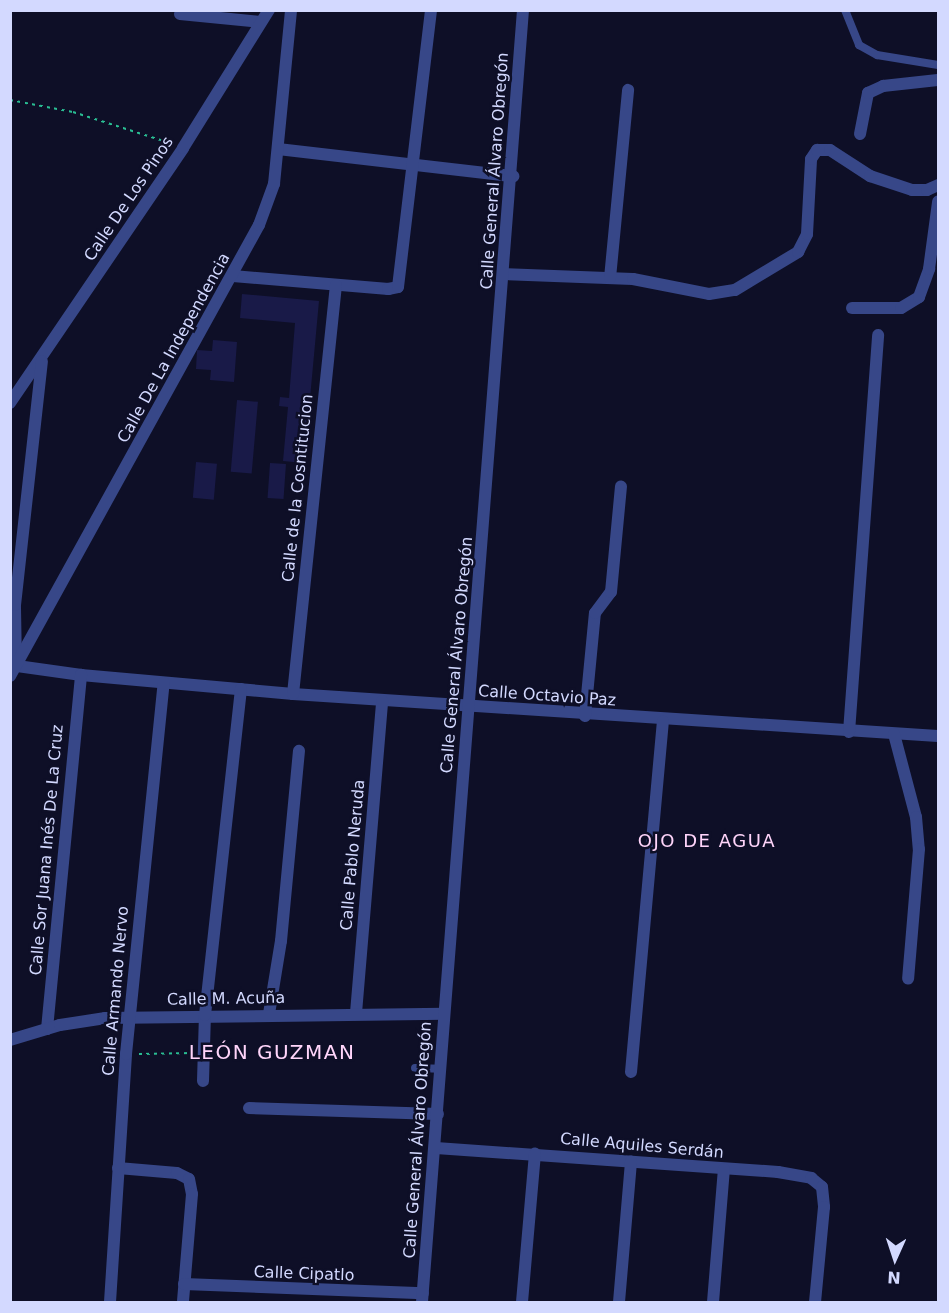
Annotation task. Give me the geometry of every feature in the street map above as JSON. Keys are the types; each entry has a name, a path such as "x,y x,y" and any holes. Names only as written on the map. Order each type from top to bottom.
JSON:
{"street":[{"name":"Calle De Los Pinos","path":"10,403 42,360 183,148 269,10"},
{"name":"Calle De La Independencia","path":"12,669 234,276 274,184 291,10"},
{"path":"234,276 388,289 400,283 431,10"},
{"name":"Calle General Álvaro Obregón","path":"423,1298 468,707 513,176 523,10"},
{"path":"180,14 261,22"},
{"path":"860,134 868,93 883,86 939,80"},
{"path":"610,278 628,90"},
{"path":"278,149 513,176"},
{"path":"504,274 610,278 717,292 735,290 798,252 807,234 811,159 817,150 830,150 870,176 912,190 927,190 939,185"},
{"path":"852,308 901,308 919,297 929,269 939,202"},
{"name":"Calle de la Cosntitucion","path":"293,694 336,285"},
{"path":"849,732 878,335"},
{"path":"12,669 15,605 42,360"},
{"path":"585,716 595,613 611,592 621,486"},
{"name":"Calle Octavio Paz","path":"12,669 293,694 585,716 939,736"},
{"name":"Calle Sor Juana Inés De La Cruz","path":"47,1029 81,675"},
{"name":"Calle Armando Nervo","path":"110,1302 126,1054 164,683"},
{"path":"203,1081 205,1015 241,689"},
{"name":"Calle Pablo Neruda","path":"356,1013 382,700"},
{"path":"631,1072 663,721"},
{"path":"894,734 916,817 918,838 908,979"},
{"path":"269,1014 281,941 299,751"},
{"name":"Calle M. Acuña","path":"10,1040 84,1020 205,1015 444,1014"},
{"path":"249,1108 438,1114"},
{"name":"Calle Aquiles Serdán","path":"436,1148 724,1169 811,1178 822,1187 824,1206 815,1302"},
{"path":"522,1302 535,1154"},
{"path":"619,1302 631,1162"},
{"path":"118,1168 177,1173 189,1179 192,1194 183,1302"},
{"path":"713,1302 724,1169"},
{"name":"Calle Cipatlo","path":"184,1284 423,1298"}],"lane":[{"path":"845,10 859,45 877,55 939,65"},
{"path":"415,1068 440,1069"}],"path":[{"path":"10,100 73,112 183,148"},
{"path":"126,1054 205,1053"}],"building":[{"path":"242,294 319,301 304,463 283,461 288,407 279,406 280,397 289,398 295,323 240,318"},
{"path":"213,340 237,342 234,382 210,380 211,370 196,369 197,350 212,351"},
{"path":"237,400 258,402 252,474 231,472"},
{"path":"196,462 217,464 214,500 193,498"},
{"path":"270,463 286,464 284,499 268,498"}],"district":[{"name":"OJO DE AGUA","path":"707,841"},
{"name":"LEÓN GUZMAN","path":"272,1052"}]}
